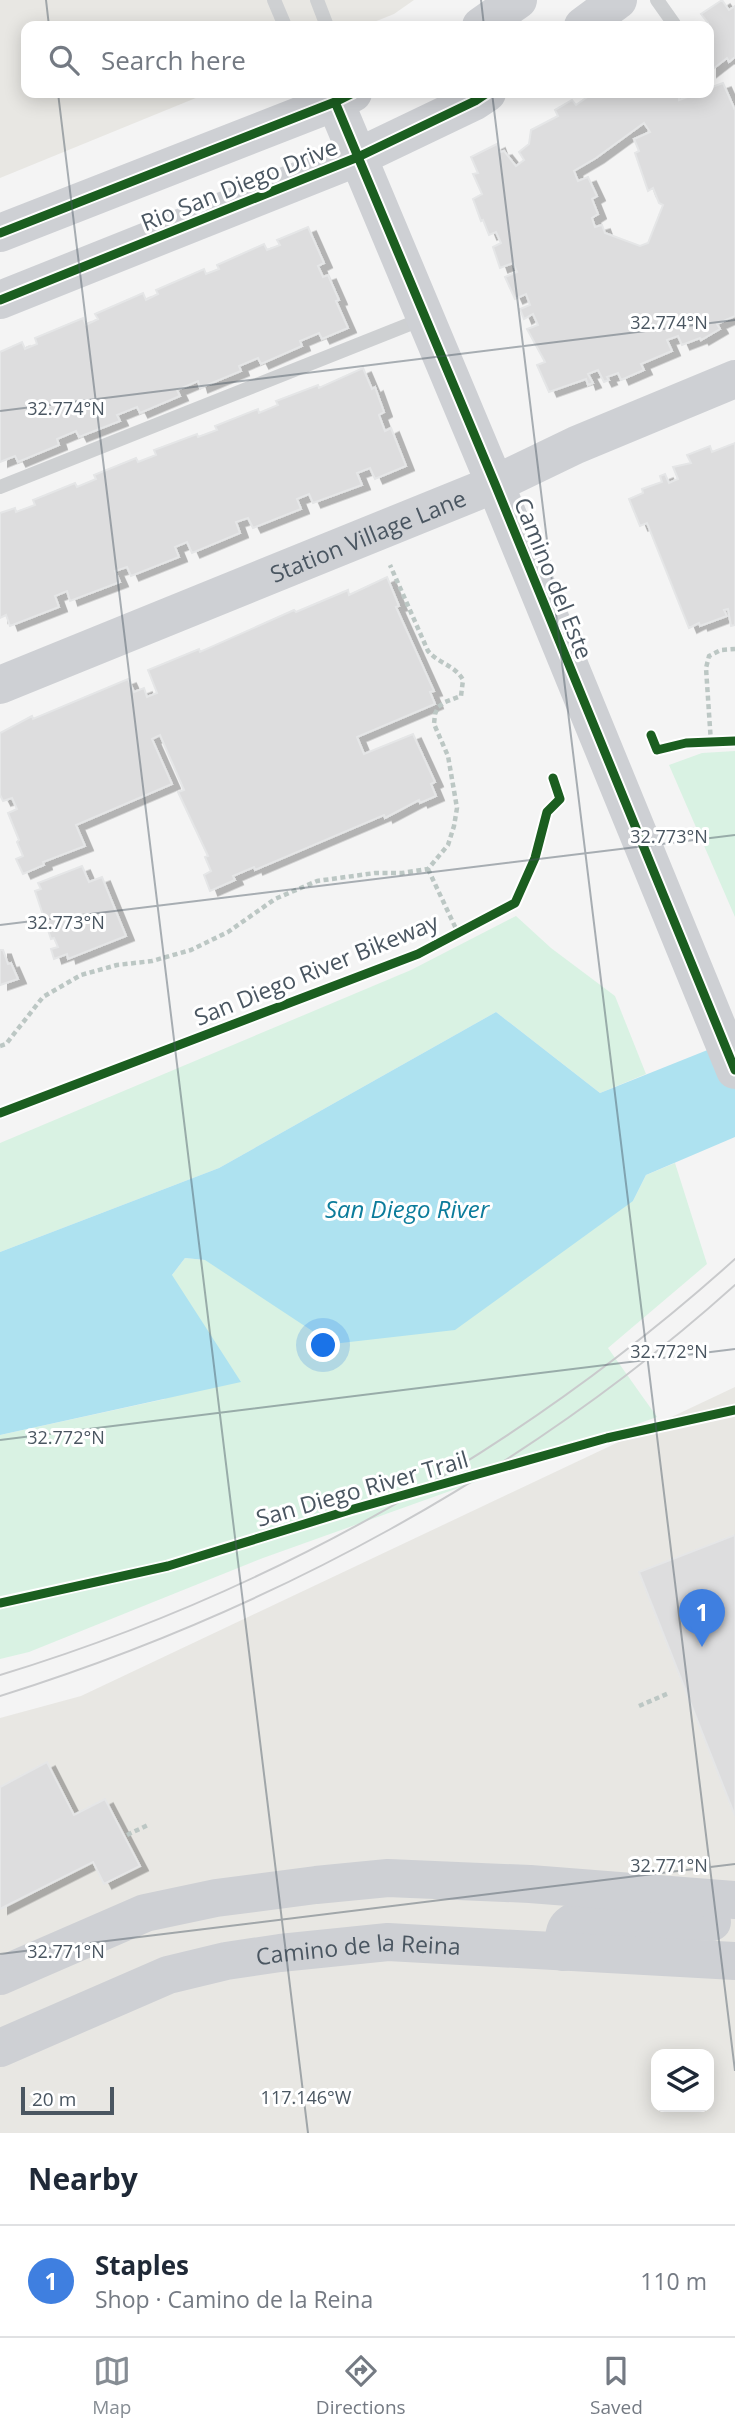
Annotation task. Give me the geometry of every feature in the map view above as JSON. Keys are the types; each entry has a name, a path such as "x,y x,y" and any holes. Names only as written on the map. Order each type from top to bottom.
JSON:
{"main road":[{"path":"488,21 518,0"},
{"path":"590,21 618,0"},
{"name":"Rio San Diego Drive","path":"0,233 331,98"},
{"name":"Camino del Este","path":"339,98 358,157 735,1070"},
{"name":"Rio San Diego Drive","path":"0,300 358,157 480,98"},
{"name":"Station Village Lane","path":"0,685 495,484 576,445 735,379"},
{"path":"0,1976 145,1913 216,1898 316,1885 388,1878 530,1884 735,1900"},
{"path":"563,1952 564,1930 570,1922 581,1919 711,1922 735,1919"},
{"name":"Camino de la Reina","path":"0,2048 168,1975 226,1961 280,1953 388,1942 735,1962"}],"lane":[{"path":"274,0 283,21"},
{"path":"317,0 325,21"},
{"path":"657,0 672,21"},
{"path":"0,487 426,318"}],"path":[{"path":"0,1046 6,1044 43,997 81,975 191,950 228,932 275,899 317,881 428,869 448,845 457,808 448,756 434,724 438,707 461,696 463,680 451,666 435,660 428,651 390,565"},
{"path":"711,743 706,668 709,656 721,650 735,649"},
{"path":"698,743 723,742"},
{"path":"428,869 458,933"},
{"path":"639,1706 669,1693"},
{"path":"127,1835 150,1824"}],"shaded area":[{"path":"0,0 414,0 394,14 376,21 21,21 21,98 196,98 0,178"},
{"path":"735,1387 735,2133 0,2133 0,1718 81,1696"}],"green space":[{"path":"735,751 735,917 669,765 702,753"},
{"path":"516,916 551,948 615,996 646,1074 600,1093 496,1012 219,1168 0,1252 0,1143 411,970"},
{"path":"675,1163 707,1264 608,1348 657,1417 263,1558 29,1652 0,1659 0,1435 165,1399 172,1275 185,1258 205,1260 633,1201 646,1175"}],"water":[{"name":"San Diego River","path":"496,1012 600,1093 735,1039 735,1137 646,1175 633,1201 455,1330 332,1344 205,1260 185,1258 172,1275 241,1382 0,1435 0,1252 219,1168"}],"building":[{"path":"722,0 729,10 735,6 735,57 729,62 727,58 714,68 714,21 706,21 701,14"},
{"path":"723,83 735,110 735,316 717,324 720,329 701,340 700,338 682,345 678,336 667,340 672,351 641,364 644,370 621,380 618,373 607,377 609,380 604,382 598,370 588,374 593,383 588,385 586,379 549,392 537,365 545,362 527,329 538,325 533,314 524,319 520,309 530,305 526,294 515,299 505,277 517,272 513,263 500,268 493,247 501,243 496,232 489,235 473,199 482,194 473,174 478,173 471,157 497,144 500,152 504,151 516,166 524,160 519,152 529,144 531,130 558,116 555,110 572,100 576,105 586,98 714,98 714,86","holes":["644,123 650,132 634,139 639,151 635,153 648,191 653,188 659,203 663,205 648,243 640,246 605,233 602,225 595,227 592,218 598,214 592,199 597,196 588,177 578,181 574,171"]},
{"path":"308,227 324,263 318,266 323,277 328,275 348,328 322,339 319,333 300,341 302,346 261,364 258,358 239,366 241,371 200,388 198,381 177,390 180,396 140,413 137,407 117,415 120,421 79,437 76,431 57,439 59,445 18,462 15,456 0,462 0,352 22,342 25,349 37,344 35,338 83,318 86,325 98,319 95,314 143,293 146,300 158,294 156,290 204,269 206,274 219,269 217,265 264,244 267,250 280,245 277,240"},
{"path":"363,368 372,389 375,387 384,412 379,415 385,431 391,428 406,466 375,479 370,468 357,473 362,485 313,503 309,494 297,499 301,509 253,528 248,518 236,522 240,533 192,553 187,542 175,547 179,557 131,576 127,567 115,571 120,582 70,601 67,591 55,596 59,607 10,626 6,615 0,618 0,513 15,508 16,512 35,505 33,500 75,483 77,487 96,479 94,475 136,458 138,462 156,455 154,450 197,434 198,437 217,430 215,426 258,409 259,413 278,405 276,401 318,385 319,388"},
{"path":"735,443 735,625 731,626 728,609 724,610 727,616 689,628 647,523 640,526 629,499 643,493 642,489 662,482 660,476 665,474 669,483 678,479 673,467 691,463 687,455 710,446 712,452"},
{"path":"387,577 399,606 396,607 434,691 430,692 435,704 357,737 364,754 413,734 435,782 431,784 436,796 420,803 419,800 385,818 384,815 255,870 254,867 233,876 235,880 210,891 204,875 211,871 205,857 208,856 178,792 184,790 160,735 152,739 172,784 76,825 85,846 43,862 44,865 23,874 16,859 23,856 8,813 17,809 12,798 3,801 0,795 0,733 32,716 33,719 128,679 134,692 144,688 147,697 157,693 148,670 199,649 200,652 294,610 296,612 348,590 349,595"},
{"path":"82,866 89,882 102,877 126,936 68,959 67,954 54,959 51,949 58,947 54,938 51,939 35,891 41,889 38,883"},
{"path":"0,950 3,950 18,979 0,985"},
{"path":"735,1535 735,1816 639,1572"},
{"path":"47,1762 74,1815 105,1799 140,1866 104,1884 93,1862 0,1909 0,1787"}],"tram line":[{"path":"0,1675 100,1641 199,1602 296,1557 390,1507 481,1452 570,1392 654,1328 735,1259"},
{"path":"0,1696 100,1662 199,1623 295,1579 390,1530 481,1476 570,1417 654,1353 735,1285"}],"cycle path":[{"path":"0,233 343,98"},
{"path":"0,300 358,157 480,98"},
{"path":"335,102 735,1070"},
{"path":"651,735 657,750 686,743 735,741"},
{"name":"San Diego River Bikeway","path":"0,1113 418,954 515,903 535,858 547,812 560,799 553,778"},
{"name":"San Diego River Trail","path":"0,1603 168,1566 350,1510 607,1438 735,1410"}],"place":[{"name":"Staples","path":"702,1647"}]}
